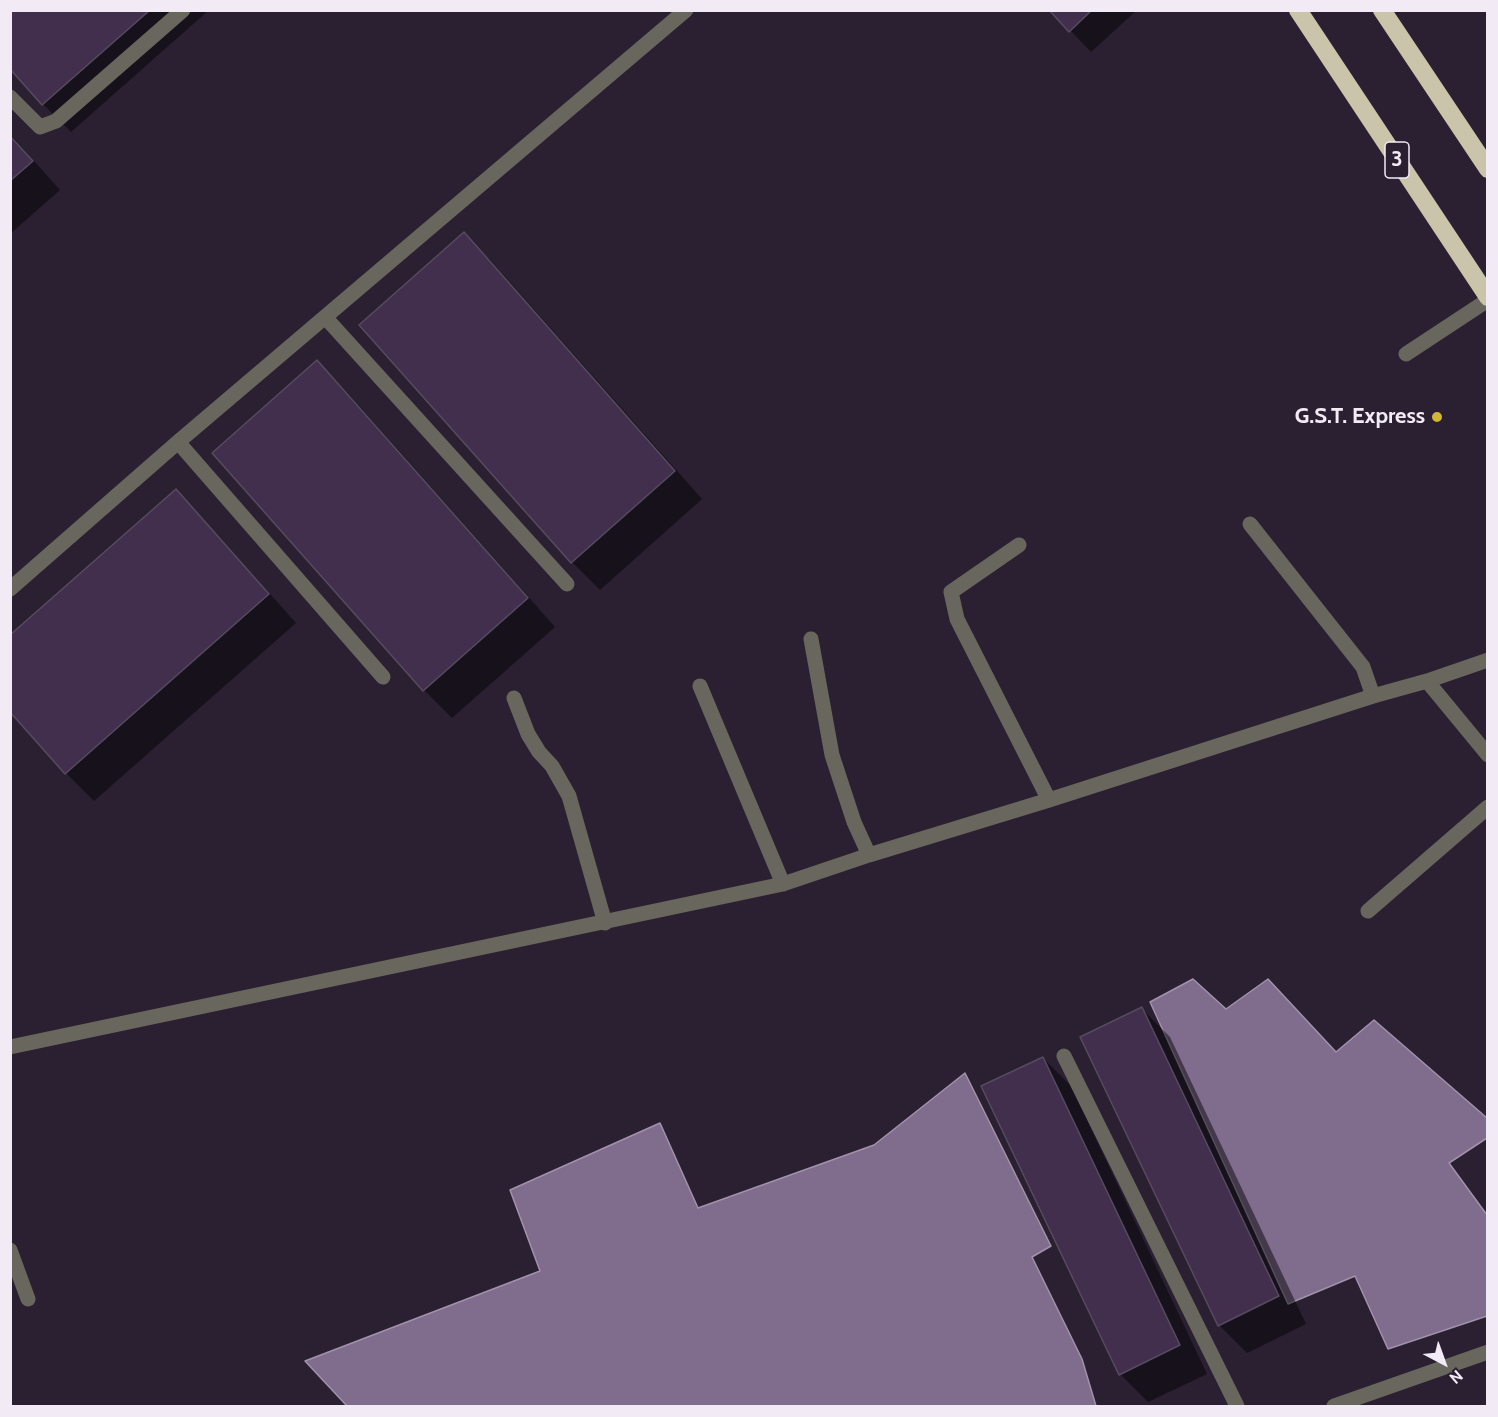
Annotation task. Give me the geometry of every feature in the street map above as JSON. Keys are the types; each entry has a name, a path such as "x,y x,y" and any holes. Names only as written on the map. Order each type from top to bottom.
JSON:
{"highway":[{"name":"3","path":"1298,10 1488,298"},
{"path":"1382,10 1488,169"}],"street":[{"path":"10,97 40,127 56,122 183,10"},
{"path":"10,589 178,442 687,10"},
{"path":"1406,354 1488,298"},
{"path":"325,317 567,584"},
{"path":"178,442 382,677"},
{"path":"1250,524 1363,667 1373,696"},
{"path":"1018,545 951,592 957,619 1049,800"},
{"path":"811,639 832,755 854,822 869,855"},
{"path":"10,1047 783,884 1488,660"},
{"path":"1427,681 1488,756"},
{"path":"700,686 783,884"},
{"path":"513,698 528,734 556,773 569,796 605,923"},
{"path":"1368,911 1488,807"},
{"path":"1064,1056 1237,1407"},
{"path":"10,1250 28,1299"},
{"path":"1334,1407 1488,1352"}],"shaded area":[{"path":"1193,979 1226,1009 1268,979 1336,1052 1374,1020 1487,1118 1487,1138 1449,1163 1487,1215 1487,1316 1388,1349 1355,1276 1288,1304 1150,1002"},
{"path":"965,1073 1051,1246 1032,1257 1082,1359 1096,1406 347,1406 305,1361 540,1271 510,1190 660,1123 698,1208 874,1145"}],"building":[{"path":"10,10 150,10 42,105 10,69"},
{"path":"1049,10 1092,10 1069,32"},
{"path":"10,136 33,161 10,181"},
{"path":"464,232 675,471 571,563 359,325"},
{"path":"317,360 528,598 423,691 212,453"},
{"path":"176,489 269,594 65,774 10,712 10,635"},
{"path":"1142,1007 1279,1296 1218,1326 1080,1037"},
{"path":"1043,1057 1180,1345 1119,1375 981,1086"}],"place":[{"name":"G.S.T. Express","path":"1437,417"}]}
